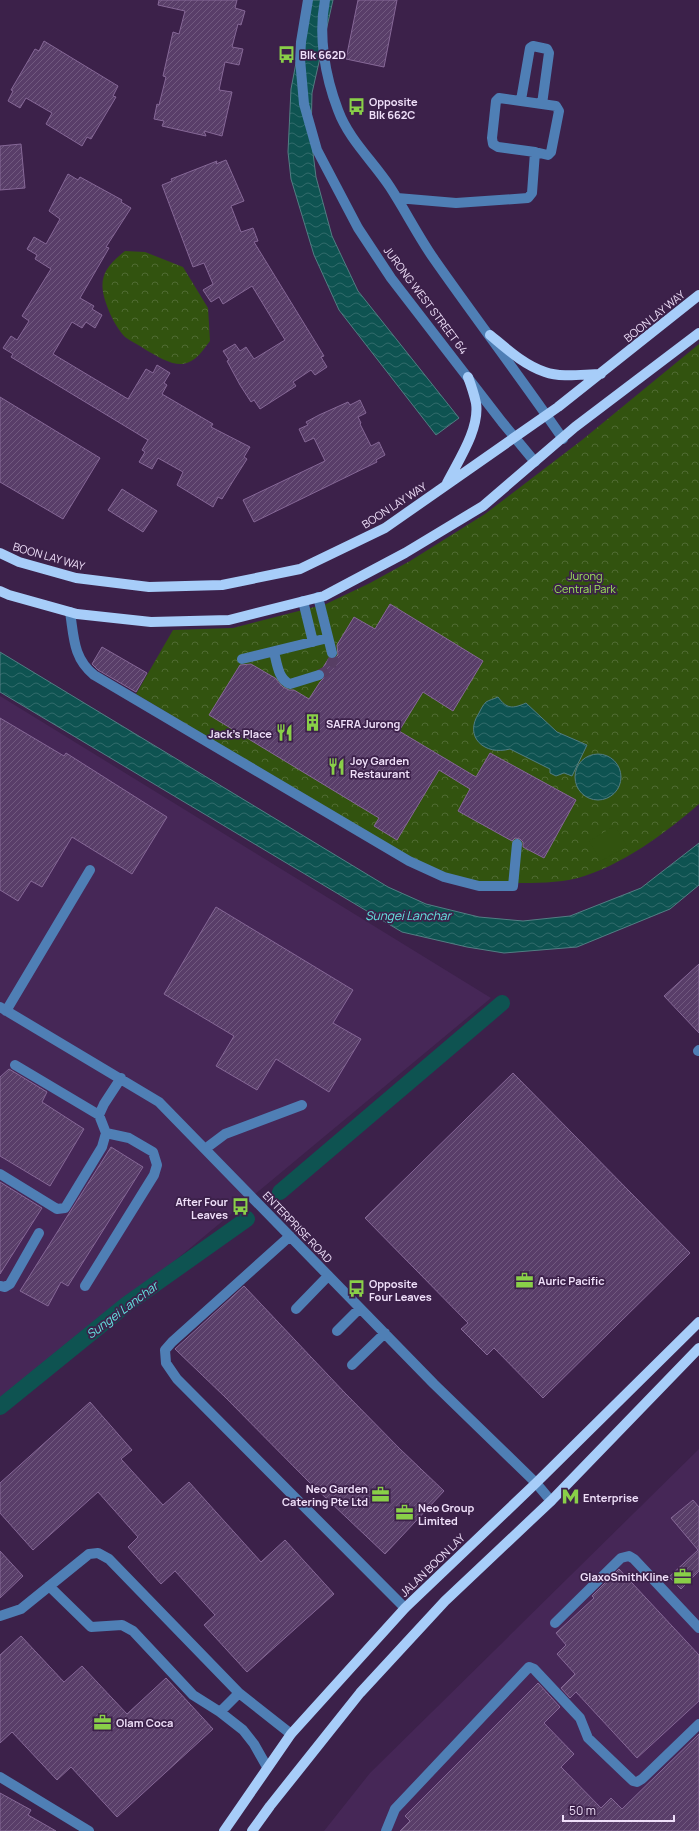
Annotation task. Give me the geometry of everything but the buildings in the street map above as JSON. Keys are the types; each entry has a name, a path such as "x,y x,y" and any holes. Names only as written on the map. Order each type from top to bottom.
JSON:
{"main road":[{"name":"BOON LAY WAY","path":"0,553 19,562 76,578 149,587 222,585 300,568 385,528 501,448 513,436 546,415 601,374 699,295"},
{"path":"0,591 9,595 70,612 151,622 230,620 324,596 406,552 483,506 619,393 699,333"},
{"path":"490,335 525,362 546,372 564,375 601,374"},
{"path":"446,485 468,442 474,426 476,404 468,377"},
{"name":"JALAN BOON LAY","path":"224,1831 291,1734 405,1608 536,1483 699,1322"},
{"path":"252,1831 360,1692 445,1601 551,1501 699,1348"}],"street":[{"name":"JURONG WEST STREET 64","path":"308,0 300,42 300,59 304,104 317,150 358,228 391,278 513,436 535,462"},
{"path":"325,0 322,14 325,61 338,111 349,134 381,173 398,198 433,258 490,335 562,439"},
{"path":"522,100 530,48 533,46 547,48 549,54 542,104"},
{"path":"497,99 522,100 542,104 556,106 559,111 551,152 548,155 498,147 493,144 492,138 497,99"},
{"path":"398,198 456,203 528,198 532,193 535,152"},
{"path":"318,597 332,653"},
{"path":"302,601 313,642"},
{"path":"70,612 77,655 81,663 94,676 409,861 444,877 479,886 513,886 517,844"},
{"path":"242,659 328,638"},
{"path":"274,652 282,678 285,682 290,684 319,675"},
{"path":"3,1009 90,870"},
{"name":"ENTERPRISE ROAD","path":"3,1009 122,1078 159,1102 434,1384 536,1483 551,1501"},
{"path":"0,1174 57,1209 65,1208 102,1147 106,1133 99,1115 15,1065"},
{"path":"99,1115 104,1104 122,1078"},
{"path":"205,1149 225,1134 302,1105"},
{"path":"85,1286 154,1175 157,1165 153,1152 129,1138 106,1133"},
{"path":"0,1286 4,1287 10,1284 39,1233"},
{"path":"290,1236 172,1342 165,1350 166,1363 177,1380 405,1608"},
{"path":"296,1309 328,1276"},
{"path":"337,1331 360,1308"},
{"path":"352,1365 385,1333"},
{"path":"0,1616 21,1610 89,1554 98,1553 109,1559 239,1693 291,1734"},
{"path":"555,1623 621,1558 629,1556 634,1558 699,1628"},
{"path":"50,1586 91,1627 122,1626 133,1631 193,1695 220,1712 243,1730 254,1744 267,1767"},
{"path":"386,1831 395,1809 528,1667 534,1669 580,1718 588,1738 633,1781 636,1782 642,1779 699,1724"},
{"path":"220,1712 239,1693"},
{"path":"0,1777 89,1831"}],"shaded area":[{"path":"0,696 491,998 0,1406"},
{"path":"699,1449 699,1831 324,1831 370,1773"}],"green space":[{"path":"125,251 145,252 183,267 208,308 210,341 192,361 178,364 164,360 125,337 120,332 105,301 102,284 106,271"},
{"name":"Jurong Central Park","path":"699,344 699,804 658,837 626,857 594,873 570,880 555,882 491,883 460,878 410,858 136,694 173,630 233,628 326,604 370,583 410,561 485,514 582,440"},
{"path":"615,826 627,846 601,861 589,841"}],"water":[{"path":"308,0 333,0 312,93 311,137 316,177 332,236 358,291 459,418 436,435 339,310 314,255 291,179 288,152 291,89"},
{"name":"Sungei Lanchar","path":"0,652 388,887 426,904 479,917 523,921 570,916 641,888 699,843 699,885 670,909 577,947 504,953 467,947 402,932 0,692"},
{"path":"498,697 504,704 510,707 526,703 557,732 587,745 572,776 564,773 556,776 550,773 550,769 510,749 492,750 479,743 475,737 475,722 486,702"},
{"path":"598,754 611,758 617,764 621,777 617,790 611,796 598,800 585,796 579,790 575,777 579,764 585,758"}],"waterway":[{"name":"Sungei Lanchar","path":"280,1192 502,1003"},
{"name":"Sungei Lanchar","path":"0,1407 127,1304 247,1219"}],"tunnel":[{"path":"319,675 330,669 333,659 332,653"}],"place":[{"name":"Blk 662D","path":"287,54"},
{"name":"Opposite Blk 662C","path":"356,107"},
{"name":"SAFRA Jurong","path":"313,723"},
{"name":"Jack's Place","path":"285,733"},
{"name":"Joy Garden Restaurant","path":"337,766"},
{"name":"After Four Leaves","path":"241,1207"},
{"name":"Auric Pacific","path":"525,1280"},
{"name":"Opposite Four Leaves","path":"356,1289"},
{"name":"Neo Garden Catering Pte Ltd","path":"381,1494"},
{"name":"Enterprise","path":"570,1497"},
{"name":"Neo Group Limited","path":"405,1513"},
{"name":"GlaxoSmithKline","path":"682,1576"},
{"name":"Olam Coca","path":"103,1722"}]}
